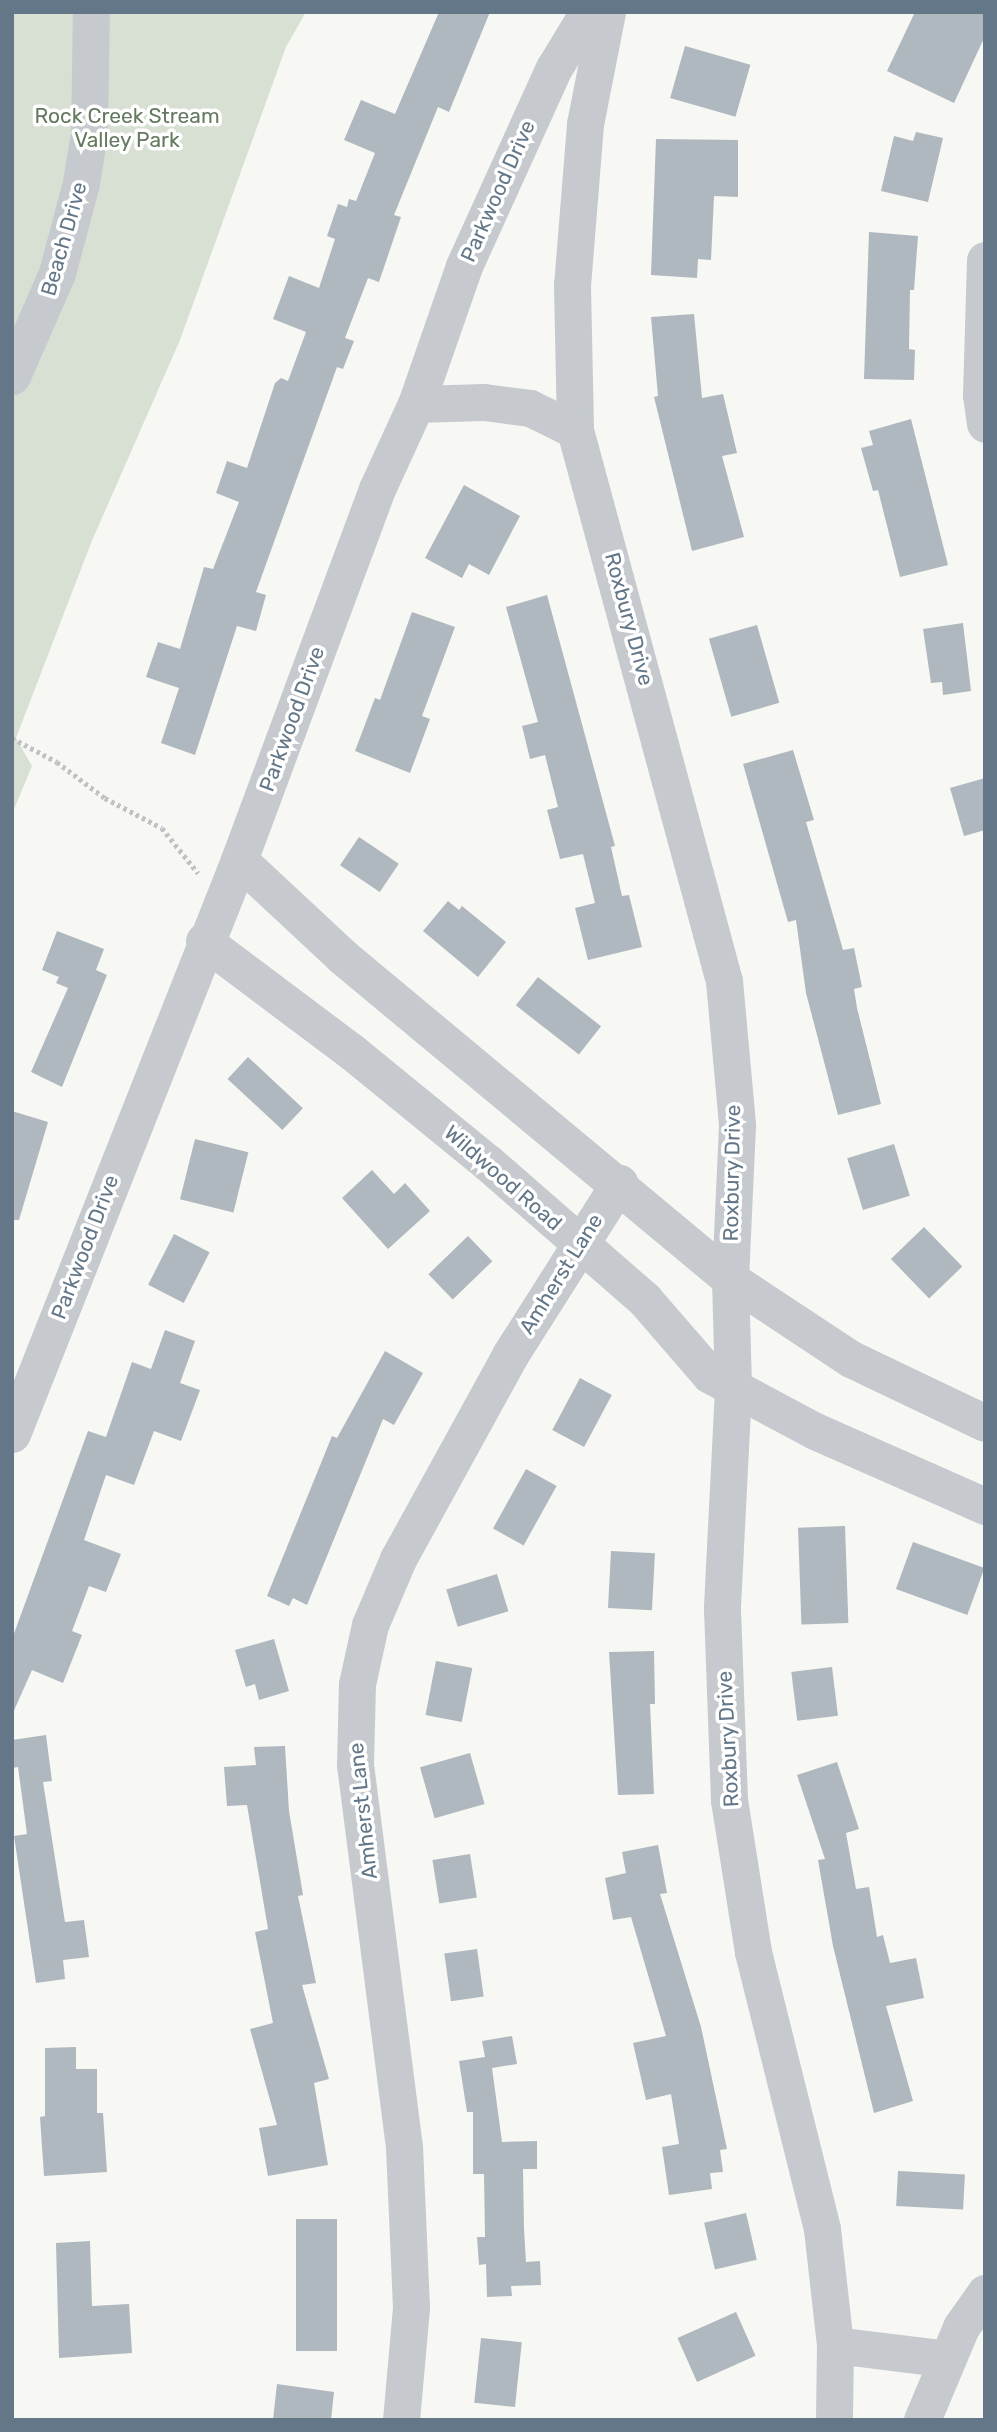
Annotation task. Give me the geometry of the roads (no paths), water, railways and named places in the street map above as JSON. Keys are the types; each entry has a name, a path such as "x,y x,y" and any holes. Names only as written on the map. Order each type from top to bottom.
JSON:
{"street":[{"name":"Beach Drive","path":"12,376 57,273 81,183 89,133 91,12"},
{"name":"Parkwood Drive","path":"12,1434 204,941 239,860 377,489 416,404 464,266 554,68 588,12"},
{"name":"Roxbury Drive","path":"607,12 585,124 572,285 575,430 724,981 737,1125 730,1279 733,1390 722,1609 729,1800 754,1952 822,2229 835,2345 834,2420"},
{"path":"985,260 981,395 985,424"},
{"path":"416,404 484,402 530,408 575,430"},
{"path":"239,860 344,957 619,1183 730,1279 850,1359 985,1423"},
{"name":"Wildwood Road","path":"204,941 352,1052 580,1244 645,1300 710,1375 733,1390 985,1506"},
{"name":"Amherst Lane","path":"401,2420 411,2307 404,2147 355,1763 357,1684 370,1625 398,1559 510,1355 619,1183"},
{"path":"922,2420 961,2327 985,2293"},
{"path":"835,2345 947,2359"}],"park label":[{"name":"Rock Creek Stream Valley Park","path":"127,128"}]}
